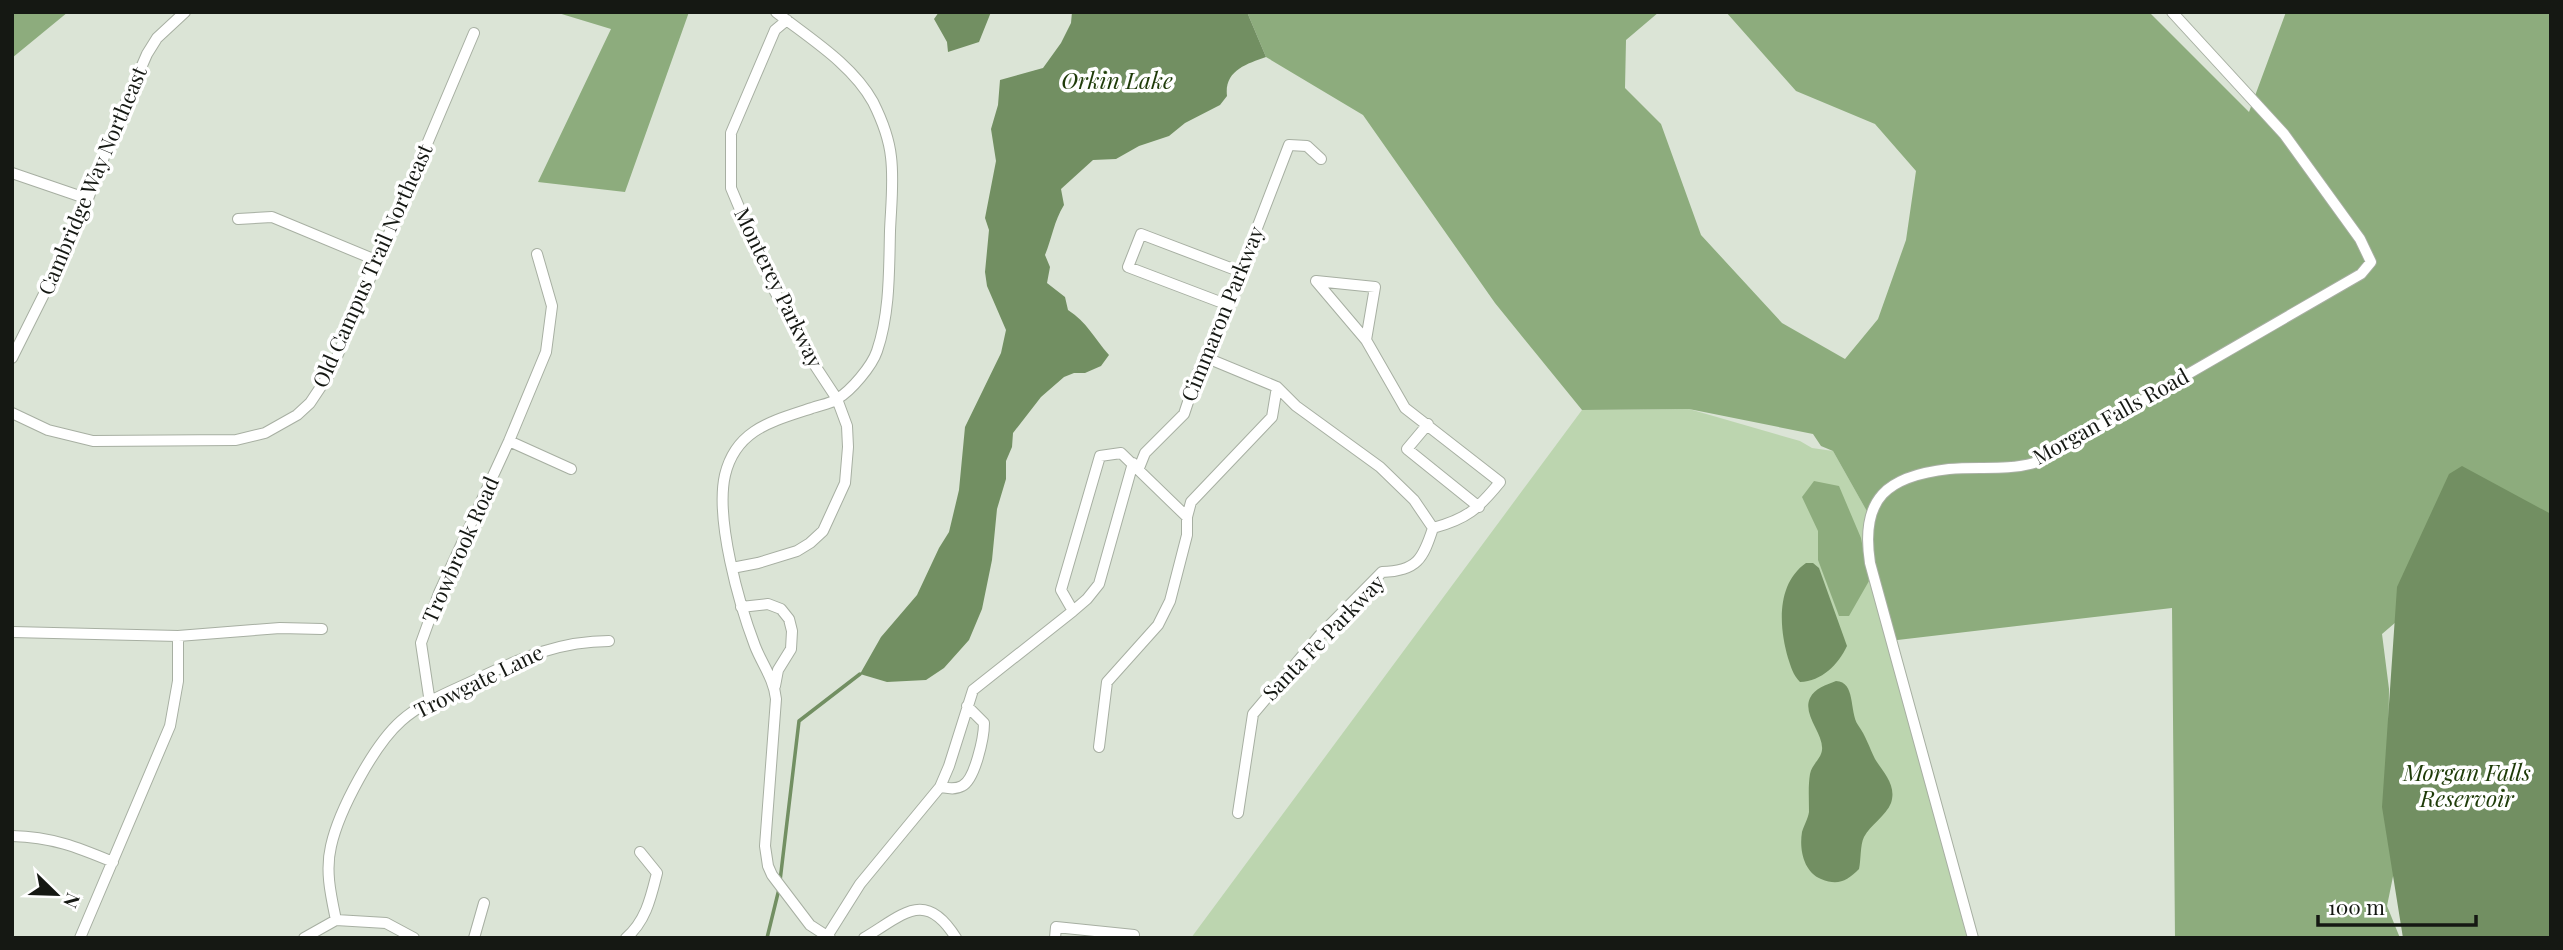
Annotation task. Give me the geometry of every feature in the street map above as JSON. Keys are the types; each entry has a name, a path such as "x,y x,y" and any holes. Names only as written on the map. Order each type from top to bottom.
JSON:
{"street":[{"name":"Cambridge Way Northeast","path":"12,358 57,272 146,54 157,37 185,12"},
{"path":"775,686 756,648 741,607 732,568 723,494 726,475 734,453 746,438 763,425 837,399 869,368 877,353 884,328 890,241 891,154 886,133 872,101 861,86 838,61 776,12"},
{"name":"Morgan Falls Road","path":"1973,938 1870,562 1867,531 1873,505 1891,487 1925,474 1949,469 2018,467 2034,463 2361,274 2371,262 2353,229 2284,134 2172,12"},
{"name":"Monterey Parkway","path":"732,568 797,551 810,543 823,531 845,482 847,426 837,399 812,361 774,288 731,188 731,133 737,115 775,30 787,20"},
{"name":"Old Campus Trail Northeast","path":"12,413 67,436 103,442 236,440 265,433 297,415 321,389 474,33"},
{"name":"Cimmaron Parkway","path":"1073,611 1099,584 1136,466 1145,453 1184,414 1198,372 1208,359 1289,145 1307,146 1321,159"},
{"path":"12,173 88,200"},
{"path":"238,219 272,217 378,261"},
{"path":"1228,305 1128,267 1132,256 1141,234 1241,272"},
{"name":"Trowbrook Road","path":"430,703 421,643 439,593 509,441 546,352 552,306 537,254"},
{"path":"1208,359 1277,387 1296,406 1380,467 1414,500 1433,528 1454,522 1479,507 1500,482 1405,408 1366,340 1316,281 1375,287 1366,340"},
{"path":"1099,747 1107,682 1158,625 1170,601 1187,535 1187,517 1191,502 1272,417 1277,387"},
{"path":"1427,424 1407,449 1479,507"},
{"path":"509,441 571,469"},
{"path":"741,607 768,604 781,609 789,619 793,631 791,649 778,670 775,686 765,846 772,875 810,925 828,937 860,884 940,787 973,690 1073,611 1061,590 1100,456 1121,453 1187,517"},
{"name":"Santa Fe Parkway","path":"1238,813 1253,714 1321,635 1382,572 1403,571 1417,561 1426,548 1433,528"},
{"path":"12,632 178,636 280,628 322,629"},
{"path":"80,938 170,726 178,681 178,636"},
{"name":"Trowgate Lane","path":"336,920 328,883 331,846 345,808 377,747 402,720 514,661 552,647 585,641 609,641"},
{"path":"940,787 965,786 971,778 984,734 984,723 967,706"},
{"path":"12,835 66,842 113,862"},
{"path":"626,938 648,909 657,873 640,852"},
{"path":"474,938 484,903"},
{"path":"864,938 914,909 926,909 936,913 945,920 956,938"},
{"path":"304,938 336,920 386,923 414,938"},
{"path":"1055,938 1056,927 1134,934 1131,938"}],"shaded area":[{"path":"12,12 68,12 12,58"},
{"path":"555,12 689,12 625,192 538,182 611,29"},
{"path":"1247,12 1659,12 1626,40 1625,88 1661,124 1701,235 1782,323 1845,359 1878,319 1906,240 1916,171 1875,124 1796,91 1726,12 2149,12 2249,112 2286,12 2551,12 2551,547 2417,604 2382,634 2389,689 2388,764 2401,837 2387,906 2400,938 2175,938 2172,608 1889,641 1870,568 1869,515 1833,451 1821,446 1813,434 1689,409 1582,410 1495,303 1363,115 1266,57"},
{"path":"1689,409 1800,441 1812,448 1833,451 1869,515 1870,568 1967,938 1191,938 1582,410"},
{"path":"1814,481 1839,486 1861,538 1869,581 1849,616 1839,616 1818,560 1818,531 1802,497"}],"water":[{"path":"939,12 991,12 979,42 948,52 947,42 934,19"},
{"name":"Orkin Lake","path":"1072,12 1247,12 1266,57 1244,66 1233,75 1227,87 1227,96 1220,105 1185,123 1169,136 1139,146 1116,159 1093,160 1061,189 1064,205 1045,255 1050,267 1047,283 1065,297 1068,310 1085,325 1109,355 1101,366 1085,373 1064,377 1041,397 1013,433 1012,447 1006,461 1006,479 997,509 992,560 982,609 969,640 944,668 926,680 887,682 860,674 881,637 917,595 949,532 959,490 965,427 1001,353 1006,330 987,286 985,272 989,230 985,218 996,161 991,129 998,105 1000,80 1043,68 1061,43 1071,23"},
{"name":"Morgan Falls Reservoir","path":"2462,466 2551,514 2551,938 2403,938 2382,807 2397,587 2449,474"},
{"path":"1806,563 1813,563 1819,568 1847,646 1839,660 1828,671 1815,679 1800,682 1793,671 1785,646 1782,607 1789,582"},
{"path":"1836,681 1847,686 1855,719 1888,779 1892,796 1889,808 1864,837 1859,869 1846,879 1832,882 1815,876 1810,871 1802,853 1801,839 1809,812 1810,774 1822,750 1808,704 1821,687"}],"waterway":[{"path":"780,881 799,721 860,674"},
{"path":"767,938 779,889"}]}
